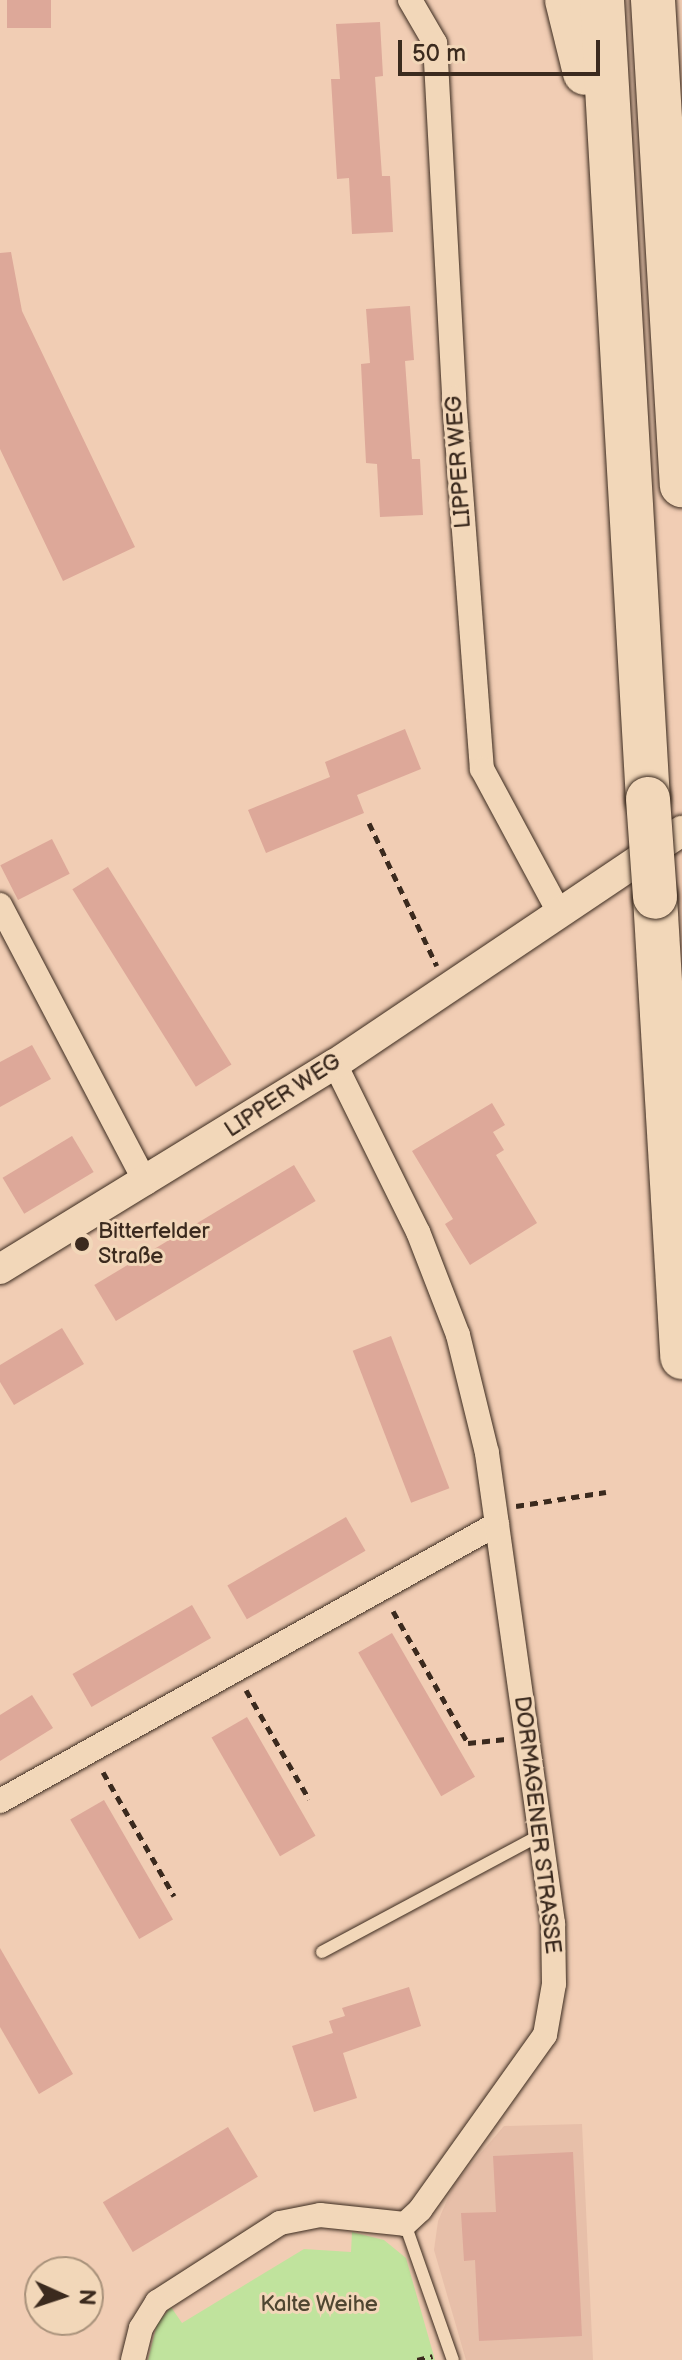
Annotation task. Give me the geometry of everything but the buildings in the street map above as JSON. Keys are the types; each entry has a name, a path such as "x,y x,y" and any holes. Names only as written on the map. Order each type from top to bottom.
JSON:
{"highway":[{"path":"567,0 581,45 617,277"},
{"path":"602,0 682,1357"},
{"path":"653,0 682,485"},
{"path":"656,67 660,0"}],"street":[{"name":"LIPPER WEG","path":"410,0 435,43 454,398 482,769 559,912"},
{"name":"LIPPER WEG","path":"0,1269 146,1183 335,1064 682,831"},
{"path":"0,905 146,1183"},
{"name":"DORMAGENER STRASSE","path":"335,1064 418,1232 458,1335 487,1453 554,1954 545,2035 420,2210 405,2224"},
{"path":"0,1801 90,1748 380,1589 495,1516"},
{"path":"133,2360 141,2328 157,2302 280,2223 320,2215 405,2224"}],"lane":[{"path":"322,1952 540,1835"},
{"path":"405,2224 453,2360"}],"path":[{"path":"369,823 448,988"},
{"path":"495,1516 606,1492"},
{"path":"380,1589 468,1743 527,1737"},
{"path":"234,1669 309,1799"},
{"path":"90,1748 174,1896"}],"shaded area":[{"path":"582,2124 593,2360 466,2360 434,2250 438,2221 454,2184 504,2126"}],"green space":[{"name":"Kalte Weihe","path":"352,2232 384,2240 406,2258 435,2360 148,2360 157,2324 171,2307 182,2323 304,2249 351,2252"}],"place":[{"name":"Bitterfelder Straße","path":"82,1244"}]}
